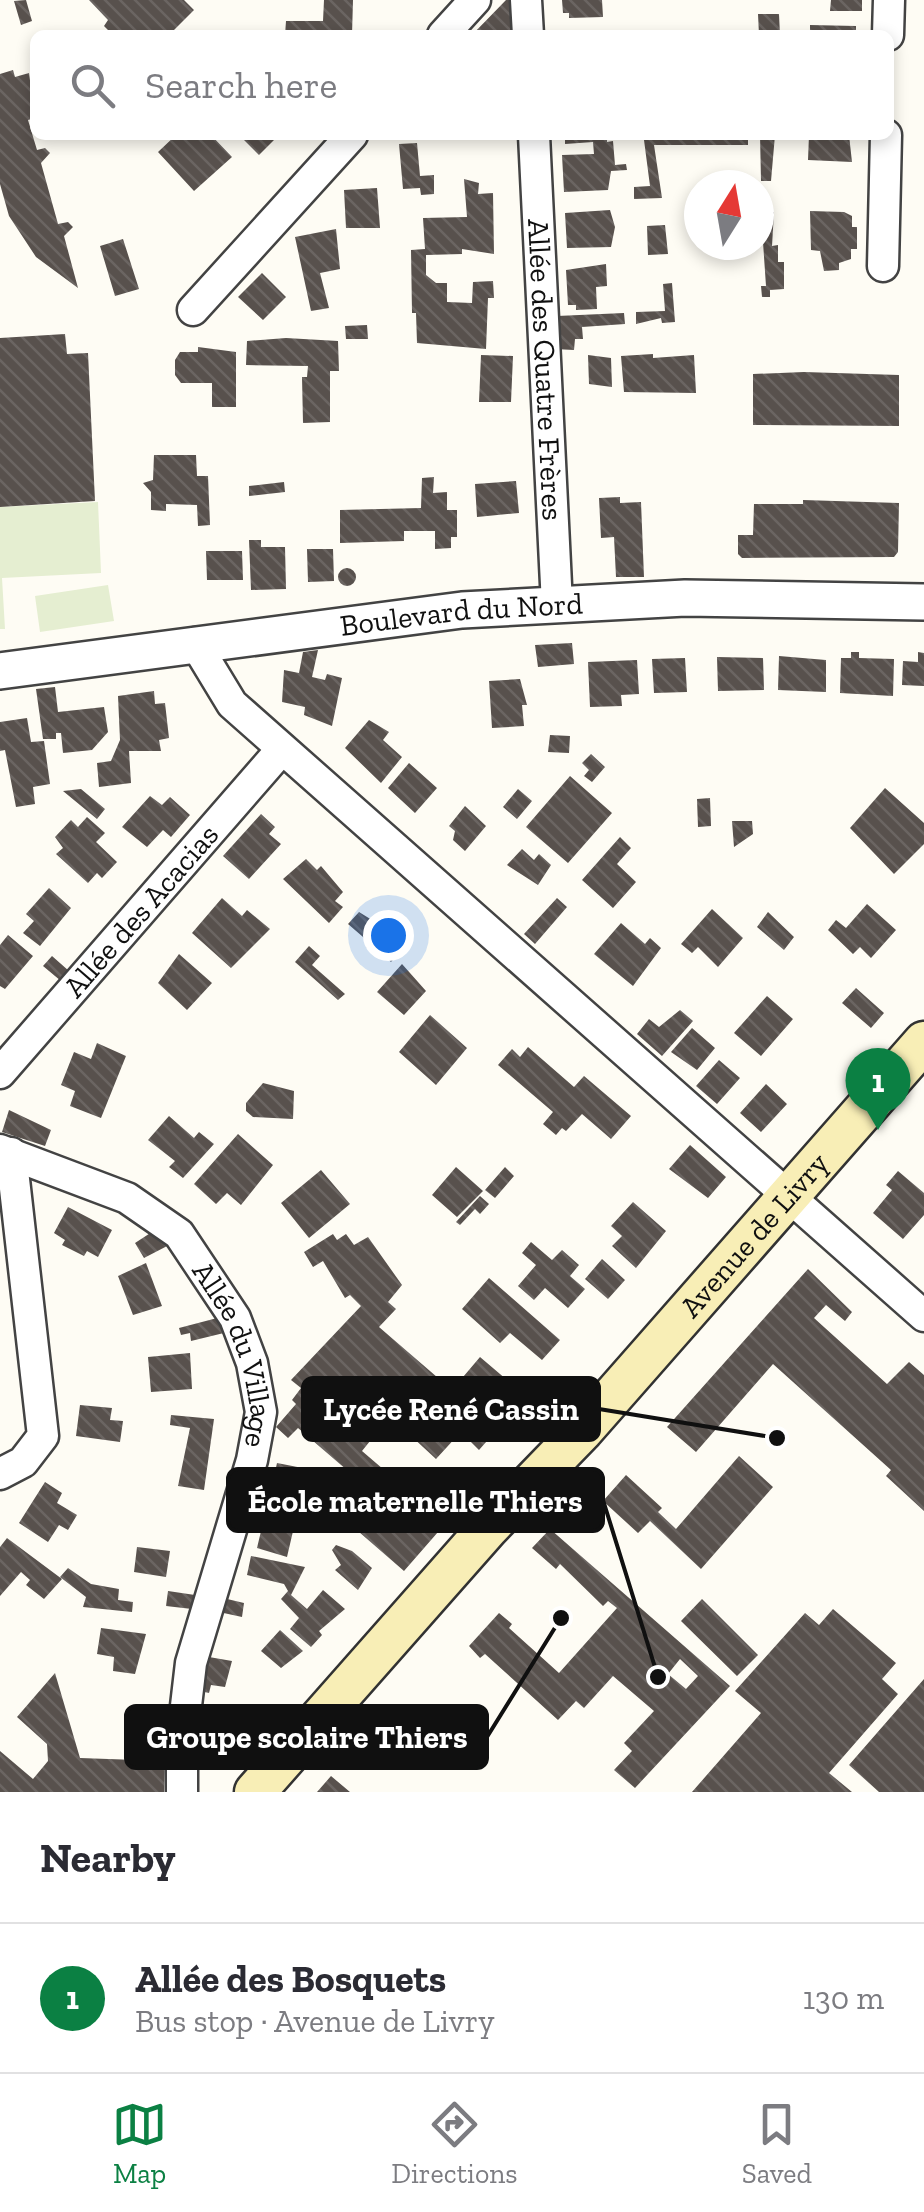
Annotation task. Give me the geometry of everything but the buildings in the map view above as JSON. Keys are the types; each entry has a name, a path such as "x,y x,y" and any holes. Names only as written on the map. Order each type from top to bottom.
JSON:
{"main road":[{"name":"Avenue de Livry","path":"255,1792 488,1528 583,1430 924,1042"},
{"name":"Avenue de Livry","path":"280,1792 499,1539 583,1430"}],"street":[{"path":"448,30 475,0"},
{"path":"526,0 528,30"},
{"path":"888,30 890,0"},
{"path":"193,310 347,140"},
{"name":"Allée des Quatre Frères","path":"534,140 557,605"},
{"path":"882,266 886,140"},
{"name":"Boulevard du Nord","path":"0,671 195,642 462,610 686,598 924,602"},
{"path":"195,642 232,704 924,1316"},
{"name":"Allée des Acacias","path":"0,1073 282,750"},
{"path":"0,1474 24,1462 43,1436 6,1152"},
{"name":"Allée du Village","path":"6,1152 127,1198 179,1234 235,1318 252,1363 261,1412 252,1460 190,1663 182,1740 182,1792"}],"green space":[{"path":"98,502 101,573 2,578 5,629 0,629 0,507"},
{"path":"108,585 114,621 40,632 35,596"}],"place":[{"name":"Allée des Bosquets","path":"878,1130"},
{"name":"Lycée René Cassin","path":"777,1438"},
{"name":"Groupe scolaire Thiers","path":"561,1618"},
{"name":"École maternelle Thiers","path":"658,1677"}]}
